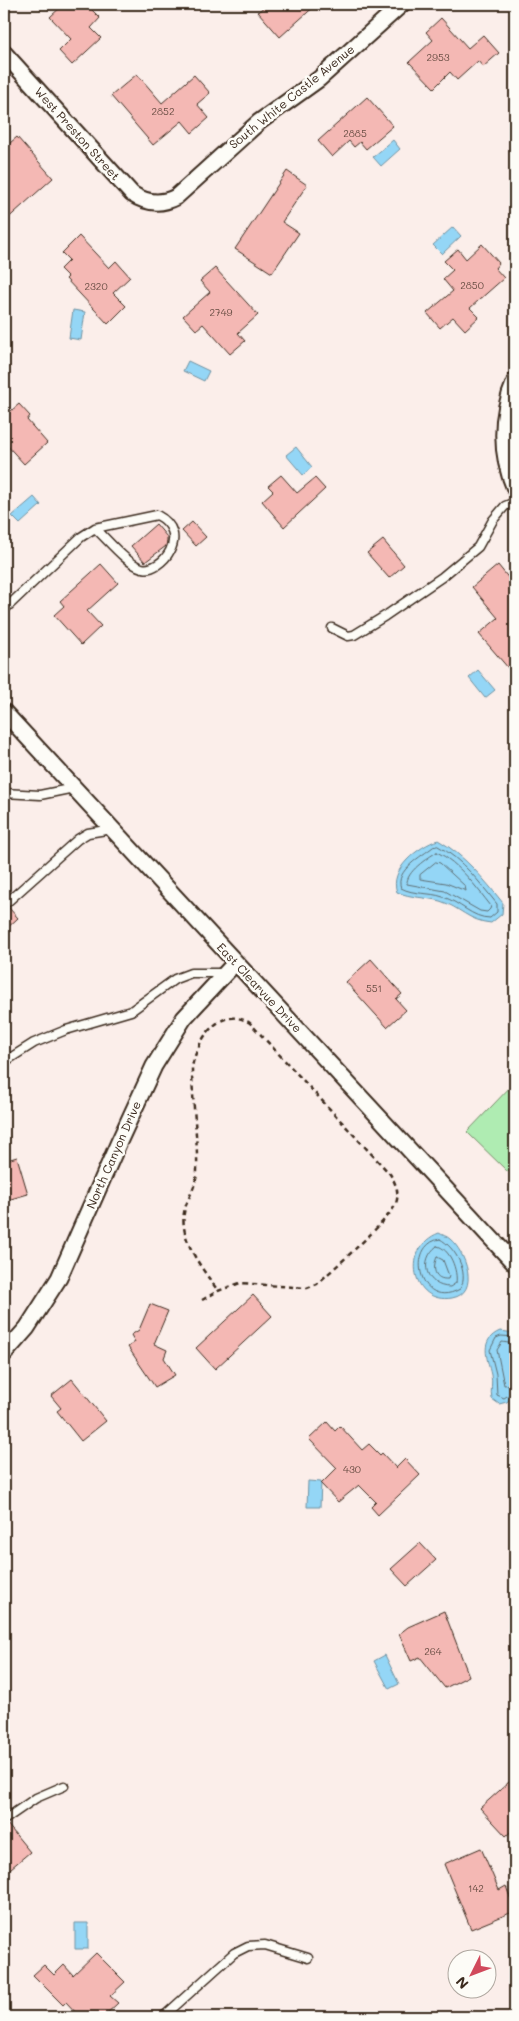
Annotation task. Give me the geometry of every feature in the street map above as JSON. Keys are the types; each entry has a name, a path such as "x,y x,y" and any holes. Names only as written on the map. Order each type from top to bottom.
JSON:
{"street":[{"name":"South White Castle Avenue","path":"156,202 166,202 176,197 259,122 319,79 402,4"},
{"name":"West Preston Street","path":"4,53 132,194 143,201 156,202"},
{"path":"515,381 504,416 504,448 515,489"},
{"name":"East Clearvue Drive","path":"4,712 112,829 231,968 515,1264"},
{"name":"North Canyon Drive","path":"4,1354 27,1328 59,1278 154,1066 184,1018 231,968"}],"lane":[{"path":"332,628 348,636 354,635 442,577 478,547 493,520 505,506 515,502"},
{"path":"4,610 81,537 95,528 158,515 170,526 175,536 174,545 164,558 150,569 143,569 133,564 95,528"},
{"path":"4,793 40,795 74,788"},
{"path":"4,905 78,839 88,833 112,829"},
{"path":"4,1062 34,1043 66,1030 131,1011 175,979 191,973 231,968"},
{"path":"4,1820 36,1798 64,1786"},
{"path":"163,2017 234,1953 248,1946 266,1944 308,1958"}],"path":[{"path":"202,1300 218,1291 240,1283 307,1288 317,1284 387,1218 396,1203 398,1195 390,1174 250,1023 238,1019 221,1021 207,1031 195,1051 192,1067 198,1173 185,1208 185,1233 192,1251 218,1291"}],"green space":[{"path":"515,1082 515,1164 508,1172 467,1132"}],"water":[{"path":"393,140 400,149 381,166 373,157"},
{"path":"453,227 461,236 442,254 433,245"},
{"path":"73,310 85,312 81,340 69,338"},
{"path":"188,361 209,371 204,381 183,371"},
{"path":"296,447 312,467 303,475 286,455"},
{"path":"34,497 41,505 20,524 12,516"},
{"path":"478,670 495,690 485,698 469,678"},
{"path":"438,840 465,860 503,903 502,914 491,923 476,920 440,901 397,892 395,884 401,867 414,853"},
{"path":"439,1233 449,1238 456,1245 468,1271 466,1288 461,1295 452,1298 438,1298 427,1293 420,1284 416,1273 419,1250 427,1240"},
{"path":"500,1331 515,1333 515,1394 507,1402 499,1404 492,1399 492,1378 486,1350 489,1339"},
{"path":"308,1481 321,1482 320,1507 307,1507"},
{"path":"385,1655 399,1684 389,1689 374,1661"},
{"path":"75,1923 88,1923 88,1949 75,1949"}],"building":[{"path":"64,4 86,4 100,18 91,28 101,38 72,65 59,51 71,39 50,17"},
{"path":"267,4 317,4 280,37 258,12"},
{"path":"441,18 468,48 483,35 499,53 483,67 478,61 457,80 450,72 434,88 409,62 433,40 426,32"},
{"path":"137,74 162,103 194,75 210,93 197,104 209,118 192,133 182,121 153,145 111,96"},
{"path":"367,97 393,126 366,149 360,142 354,147 349,141 332,157 318,141"},
{"path":"17,137 53,178 4,222 4,148"},
{"path":"287,171 307,185 282,222 299,233 272,273 235,249"},
{"path":"79,236 109,268 116,261 130,277 113,293 126,306 108,324 66,279 68,277 60,269 69,260 62,253"},
{"path":"482,244 499,263 495,268 504,278 470,308 479,317 465,330 453,317 440,328 427,313 453,291 443,279 453,270 444,261 458,249 466,259"},
{"path":"215,268 258,315 238,333 245,341 230,354 203,324 196,330 183,316 210,292 200,281"},
{"path":"19,404 30,416 27,420 47,443 24,464 4,442 4,417"},
{"path":"281,475 297,493 315,478 325,489 284,527 262,501 273,491 268,486"},
{"path":"192,522 206,537 196,546 182,531"},
{"path":"156,524 167,537 166,546 145,562 131,546"},
{"path":"383,540 404,565 389,578 367,553"},
{"path":"101,564 118,583 87,611 101,626 81,645 54,615 64,606 60,601"},
{"path":"498,565 515,586 515,676 479,634 498,618 472,587"},
{"path":"9,908 18,918 4,931 4,910"},
{"path":"371,959 402,994 396,999 406,1010 387,1027 346,982"},
{"path":"17,1157 28,1194 4,1201 4,1161"},
{"path":"253,1295 272,1316 215,1369 196,1348"},
{"path":"150,1304 168,1311 154,1344 167,1350 164,1358 175,1375 155,1387 128,1347 135,1342 131,1335 139,1330"},
{"path":"72,1379 106,1421 81,1441 57,1411 61,1408 51,1396"},
{"path":"327,1422 335,1431 340,1426 362,1450 369,1444 380,1455 382,1453 396,1468 405,1459 420,1475 378,1515 371,1507 376,1502 359,1485 338,1502 321,1484 337,1468 309,1439"},
{"path":"420,1543 436,1560 407,1586 391,1569"},
{"path":"444,1611 469,1676 445,1688 420,1657 411,1661 399,1634 408,1627"},
{"path":"509,1782 515,1788 515,1828 506,1836 480,1808"},
{"path":"7,1824 30,1852 4,1874 4,1826"},
{"path":"481,1848 499,1890 506,1886 515,1911 471,1929 444,1864"},
{"path":"96,1953 125,1982 110,1996 118,2003 103,2017 80,2017 66,2002 63,2005 33,1975 44,1965 54,1975 64,1965 73,1975"}]}
